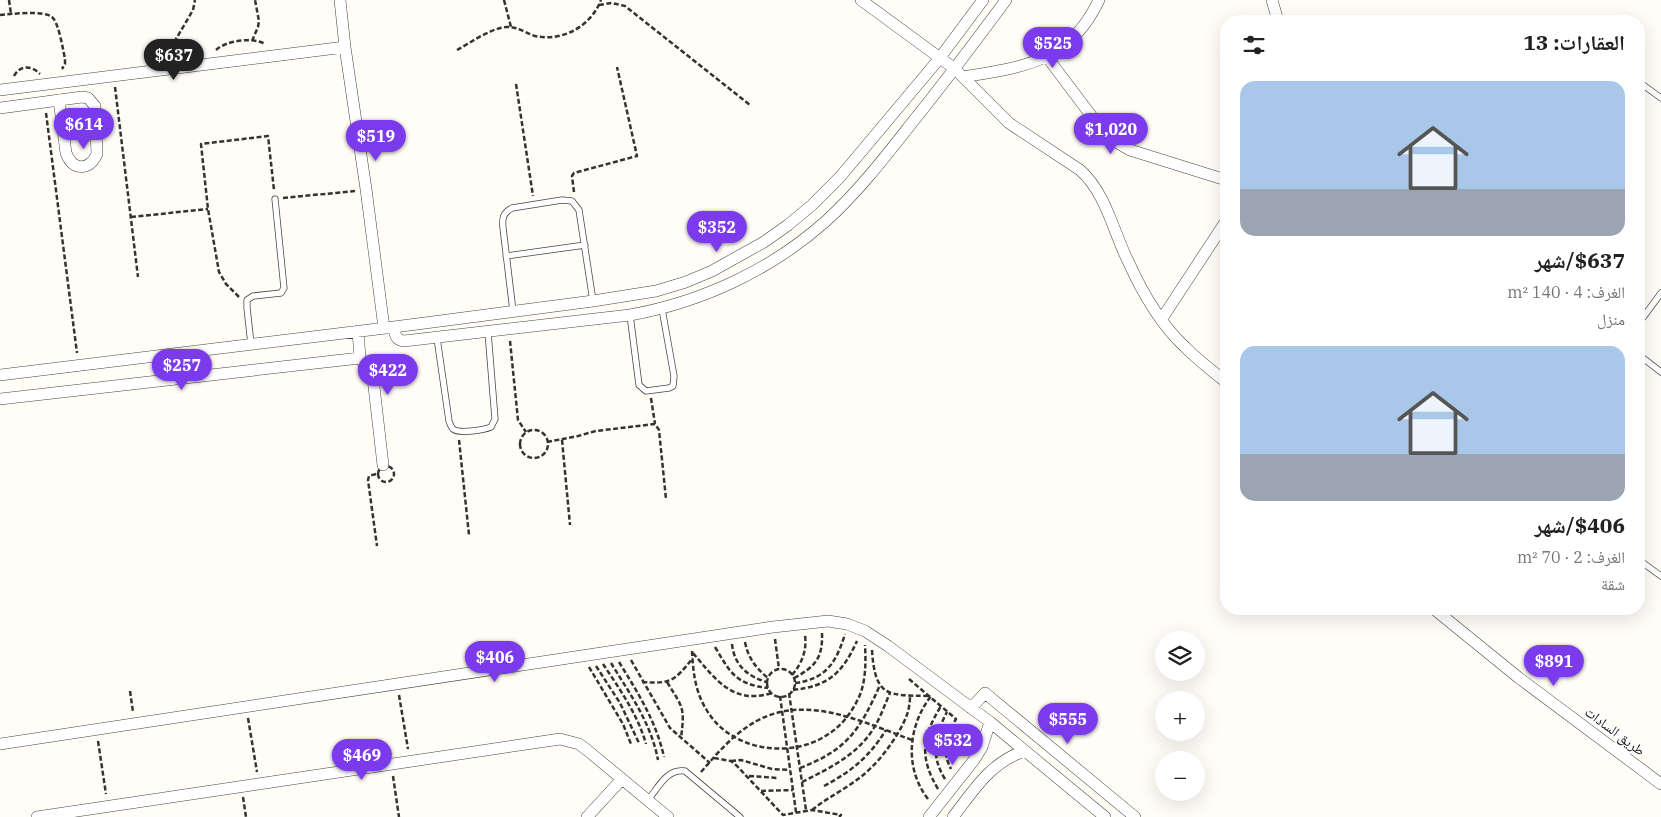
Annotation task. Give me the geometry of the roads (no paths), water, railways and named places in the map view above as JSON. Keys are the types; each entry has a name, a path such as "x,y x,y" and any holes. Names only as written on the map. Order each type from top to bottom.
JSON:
{"street":[{"path":"340,0 366,189 389,328 401,341 630,316 662,309 693,299 742,278 801,241 827,220 856,191 959,73 1006,0"},
{"path":"861,0 959,73 1010,123 1088,177 1100,196 1128,262 1161,320 1185,347 1220,377"},
{"path":"0,375 513,312 656,291 686,282 741,256 788,225 812,205 840,177 939,59 983,0"},
{"path":"959,73 1020,66 1047,57 1080,32 1099,0"},
{"path":"1272,0 1276,15"},
{"path":"0,90 345,47"},
{"path":"1047,57 1111,139 1130,150 1220,178"},
{"path":"0,108 59,100 82,97 88,98 94,106 97,154 94,161 88,166 74,165 69,160 66,153 59,100"},
{"path":"1161,320 1220,230"},
{"path":"358,331 360,358 372,374 380,470"},
{"path":"0,398 360,358"},
{"name":"طريق السادات","path":"1441,615 1519,678 1661,784"},
{"path":"0,744 597,654 692,645 709,637 820,621 847,624 864,630 888,646 990,722 1105,817"},
{"path":"972,708 985,693 1135,817"},
{"path":"932,813 974,760 982,747 990,722"},
{"path":"37,817 560,739 579,744 668,817"},
{"path":"953,817 989,772 1001,761 1024,751"},
{"path":"974,760 989,772"},
{"path":"587,817 622,778"}],"lane":[{"path":"1645,86 1661,98"},
{"path":"250,344 247,304 249,297 278,294 283,291 274,199"},
{"path":"513,312 503,216 506,211 512,208 535,204 567,200 572,201 576,206 580,215 594,301"},
{"path":"506,256 585,246"},
{"path":"1645,315 1661,294"},
{"path":"630,316 639,385 646,391 669,388 673,386 674,381 662,309"},
{"path":"437,338 449,421 453,429 458,431 486,429 494,424 495,414 488,332"},
{"path":"1645,360 1661,372"},
{"path":"1645,564 1661,576"},
{"path":"648,800 668,774 674,771 685,771 740,817"}]}
